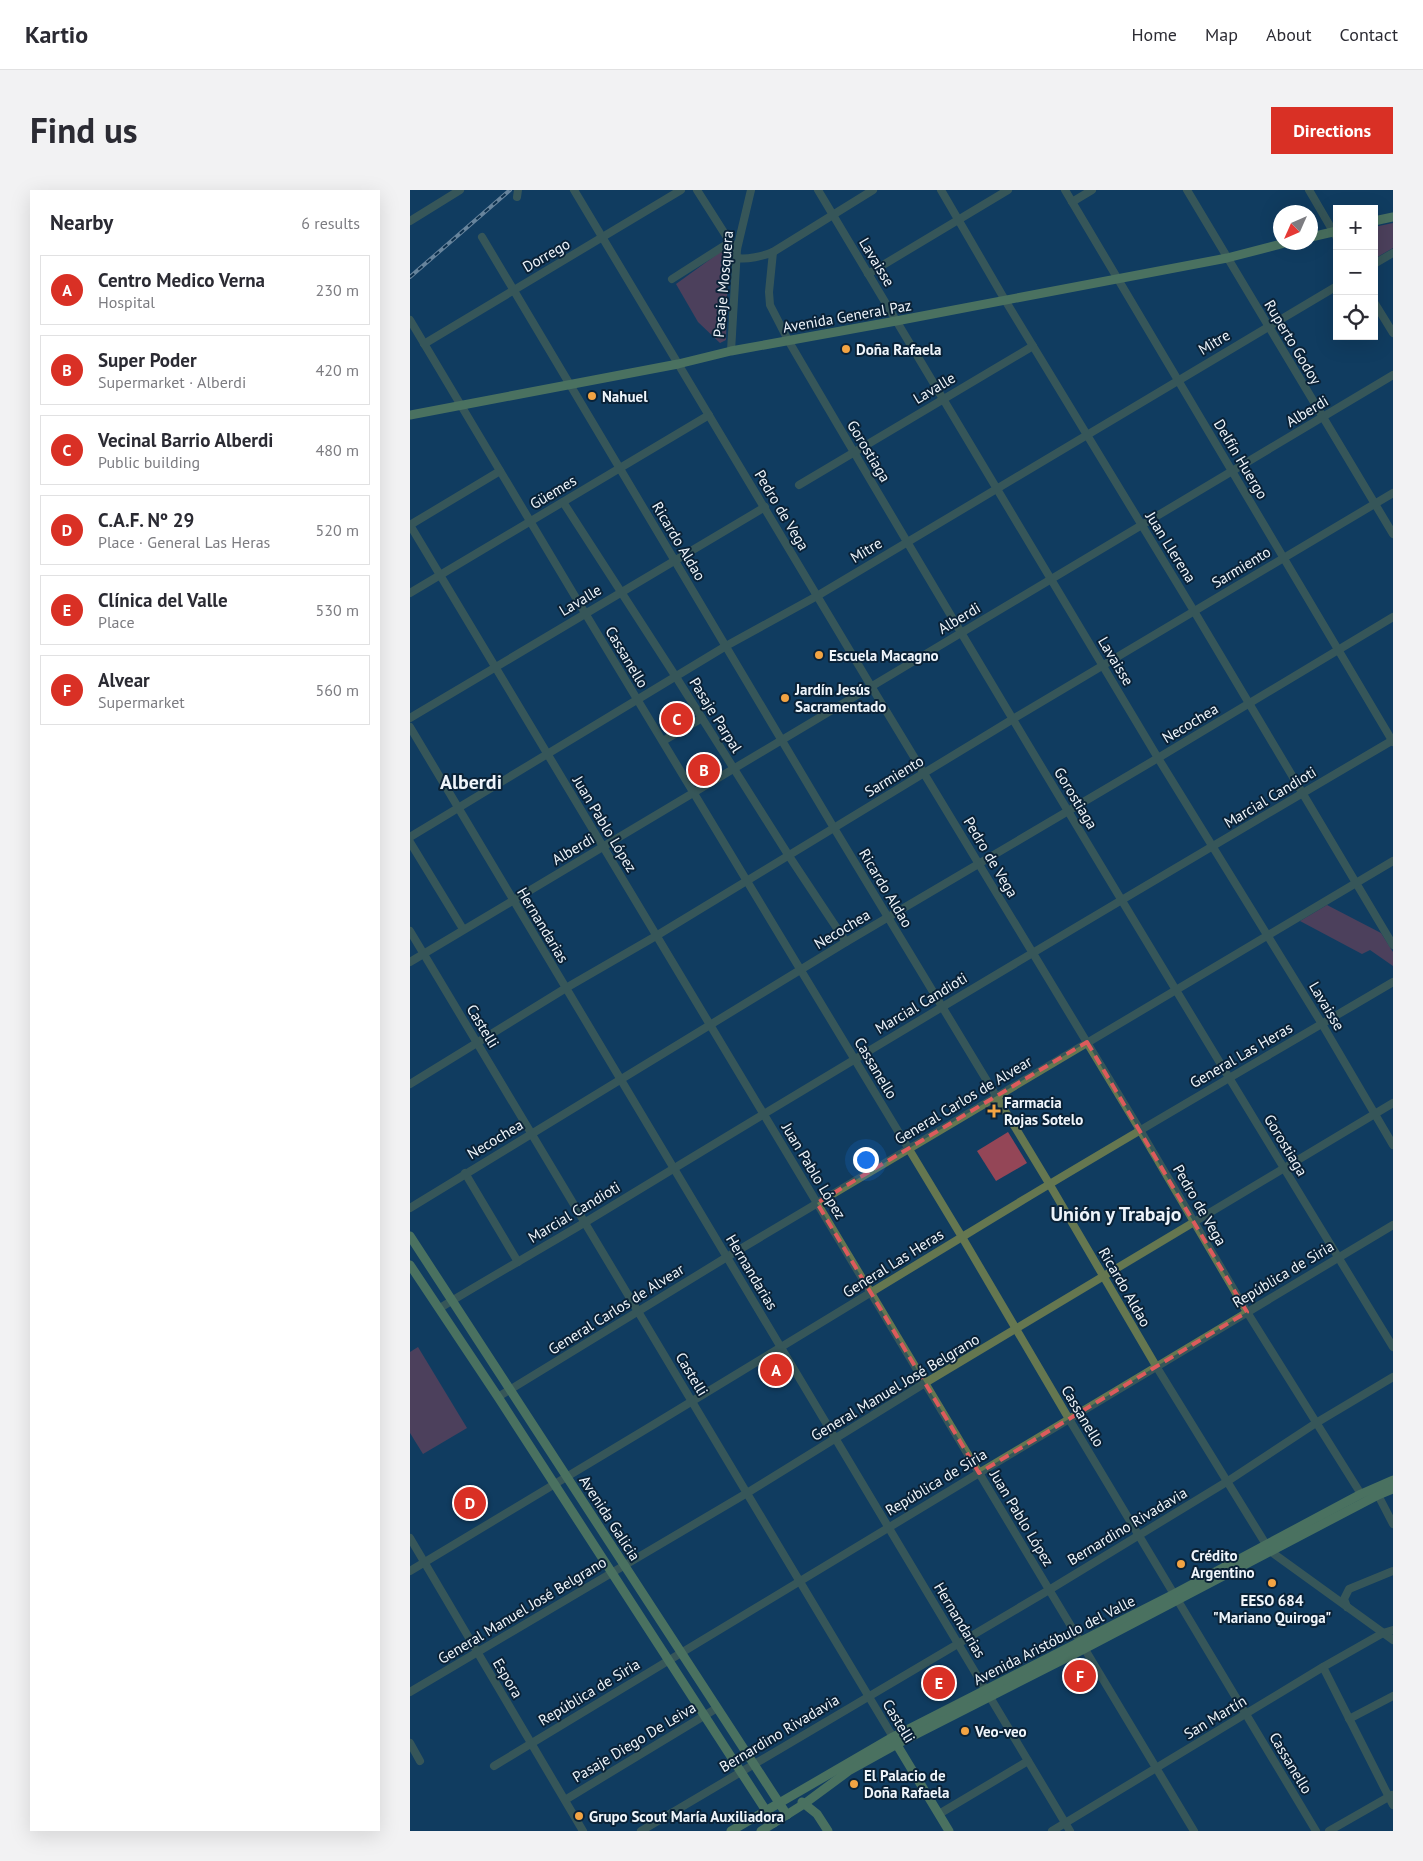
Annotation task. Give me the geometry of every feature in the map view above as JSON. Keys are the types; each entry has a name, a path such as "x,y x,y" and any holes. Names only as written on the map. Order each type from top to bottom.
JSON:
{"main road":[{"path":"1378,220 1393,217"},
{"path":"1318,236 1333,233"},
{"name":"Avenida General Paz","path":"410,415 678,364 788,340 1227,258 1273,246"},
{"name":"Avenida Galicia","path":"410,1236 787,1814"},
{"name":"Avenida Galicia","path":"410,1265 440,1308 774,1823"},
{"name":"Avenida Aristóbulo del Valle","path":"1268,1548 1361,1494 1393,1480"},
{"name":"Avenida Aristóbulo del Valle","path":"731,1831 797,1792 1268,1548 1393,1489"},
{"name":"Avenida Aristóbulo del Valle","path":"760,1831 804,1804 850,1770 895,1741"},
{"name":"Castelli","path":"895,1741 949,1831"},
{"path":"797,1792 799,1799 817,1814 828,1831"}],"street":[{"name":"Pedro de Vega","path":"574,190 1140,1130 1247,1312 1361,1494"},
{"name":"Dorrego","path":"424,344 681,190"},
{"path":"697,190 730,242 737,249"},
{"name":"Pasaje Mosquera","path":"731,351 737,249 750,190"},
{"name":"Lavaisse","path":"818,190 1158,758 1322,1024 1393,1145"},
{"path":"737,258 745,260 753,256 773,252 873,190"},
{"name":"Juan Llerena","path":"941,190 1005,300 1194,611 1393,945"},
{"path":"868,274 1008,190"},
{"name":"Delfín Huergo","path":"1065,190 1393,741"},
{"path":"1072,202 1092,190"},
{"name":"Ruperto Godoy","path":"1187,190 1393,534"},
{"path":"1309,190 1333,228"},
{"path":"410,221 456,191"},
{"name":"Ricardo Aldao","path":"482,237 834,828 1050,1185 1156,1366 1268,1548"},
{"path":"672,279 730,242"},
{"name":"Gorostiaga","path":"773,252 769,292 770,305 788,340 1283,1169 1393,1347"},
{"path":"1378,262 1393,253"},
{"name":"Mitre","path":"410,837 726,646 817,596 1333,288"},
{"path":"1378,309 1393,333"},
{"name":"Cassanello","path":"410,320 585,614 909,1148 1068,1419 1316,1831"},
{"name":"Lavalle","path":"799,485 1033,346"},
{"name":"Alberdi","path":"410,962 782,741 1140,524 1393,375"},
{"name":"Güemes","path":"410,593 709,415"},
{"path":"410,525 500,471"},
{"name":"Sarmiento","path":"410,1084 566,988 656,936 1013,719 1393,492"},
{"name":"Pasaje Parpal","path":"563,502 734,768 788,856 846,942"},
{"name":"Lavalle","path":"410,718 765,507"},
{"name":"Juan Pablo López","path":"410,525 1192,1830"},
{"name":"Necochea","path":"410,1208 846,942 1393,617"},
{"path":"663,741 702,718"},
{"name":"Hernandarias","path":"410,727 457,809 959,1643 1070,1831"},
{"name":"Marcial Candioti","path":"440,1308 854,1058 1393,741"},
{"path":"410,842 463,929"},
{"name":"General Carlos de Alvear","path":"498,1398 817,1203 1393,861"},
{"name":"Castelli","path":"410,931 895,1741"},
{"name":"General Las Heras","path":"410,1571 567,1478 1140,1130 1393,982"},
{"name":"General Manuel José Belgrano","path":"410,1692 747,1493 925,1383 1393,1103"},
{"path":"466,1173 518,1262"},
{"name":"República de Siria","path":"494,1766 888,1527 1393,1225"},
{"name":"Bernardino Rivadavia","path":"641,1831 1049,1590 1228,1481 1316,1423 1393,1377"},
{"path":"1361,1494 1378,1495 1393,1524"},
{"name":"Espora","path":"410,1538 583,1831"},
{"path":"1268,1548 1393,1640"},
{"path":"1347,1607 1344,1599 1349,1589 1393,1571"},
{"name":"San Martín","path":"1052,1831 1323,1667 1384,1633 1393,1630"},
{"path":"1323,1667 1392,1799 1329,1831"},
{"path":"1349,1719 1393,1698"},
{"name":"Pasaje Diego De Leiva","path":"565,1800 717,1708"},
{"path":"410,1743 413,1754 420,1761"},
{"path":"939,1814 1028,1761"}],"highlighted area":[{"path":"1087,1042 1247,1312 979,1473 817,1203"}],"shaded area":[{"path":"1393,223 1393,248 1378,257 1378,250 1378,226"},
{"path":"723,250 728,256 726,340 720,343 698,322 676,284"},
{"path":"1327,905 1381,933 1393,952 1393,966 1370,950 1362,954 1300,921"},
{"path":"1008,1132 1027,1163 996,1181 977,1151"},
{"path":"418,1347 467,1428 423,1454 410,1433 410,1352"}],"railway":[{"path":"410,277 510,190"}],"place":[{"name":"Doña Rafaela","path":"846,349"},
{"name":"Nahuel","path":"592,396"},
{"name":"Escuela Macagno","path":"819,655"},
{"name":"Jardín Jesús Sacramentado","path":"785,698"},
{"name":"Vecinal Barrio Alberdi","path":"677,719"},
{"name":"Super Poder","path":"704,770"},
{"name":"Farmacia Rojas Sotelo","path":"994,1111"},
{"name":"Centro Medico Verna","path":"776,1370"},
{"name":"C.A.F. Nº 29","path":"470,1503"},
{"name":"Crédito Argentino","path":"1181,1564"},
{"name":"EESO 684 \"Mariano Quiroga\"","path":"1272,1583"},
{"name":"Alvear","path":"1080,1676"},
{"name":"Clínica del Valle","path":"939,1683"},
{"name":"Veo-veo","path":"965,1731"},
{"name":"El Palacio de Doña Rafaela","path":"854,1784"},
{"name":"Grupo Scout María Auxiliadora","path":"579,1816"}],"district":[{"name":"Alberdi","path":"471,782"},
{"name":"Unión y Trabajo","path":"1116,1214"}]}
